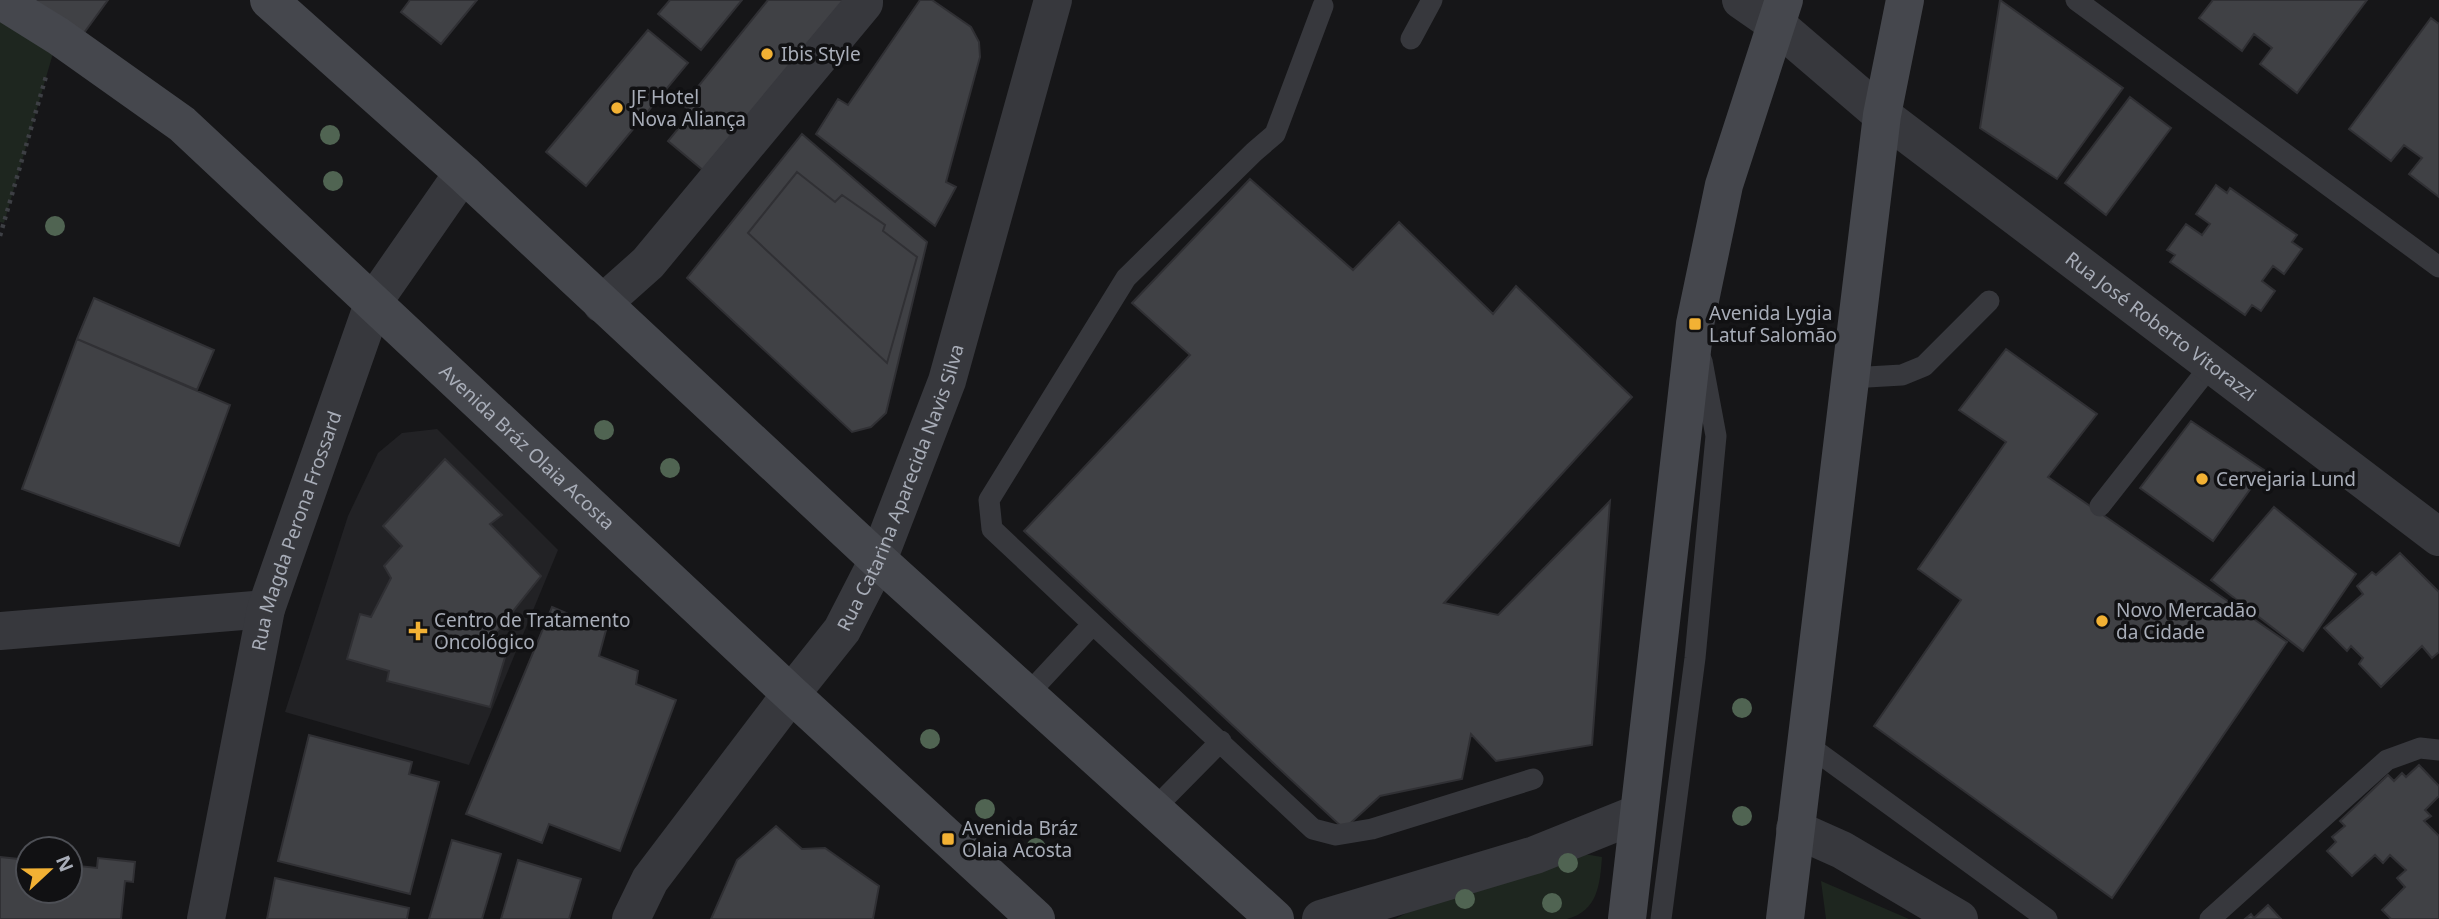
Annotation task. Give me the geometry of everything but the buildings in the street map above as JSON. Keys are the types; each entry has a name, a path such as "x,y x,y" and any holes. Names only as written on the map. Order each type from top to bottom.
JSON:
{"main road":[{"name":"Avenida Bráz Olaia Acosta","path":"0,0 58,36 182,124 791,694 1036,919"},
{"path":"269,0 463,173 878,560 1275,919"},
{"path":"1785,919 1882,115 1905,0"},
{"path":"1627,919 1695,324 1724,185 1780,12"}],"street":[{"path":"602,304 648,263 864,4 864,0"},
{"name":"Rua José Roberto Vitorazzi","path":"1741,0 1780,12 1882,115 2439,537"},
{"name":"Rua Catarina Aparecida Navis Silva","path":"631,919 650,880 842,630 878,560 947,381 1051,1"},
{"name":"Rua Magda Perona Frossard","path":"206,919 266,609 374,301 463,173"},
{"path":"0,631 266,609"},
{"path":"1321,919 1535,855 1637,814"},
{"path":"1795,829 1842,850 1959,919"}],"lane":[{"path":"1411,39 1432,0"},
{"path":"2076,0 2439,267"},
{"path":"1323,6 1275,134 1126,278 989,500 992,528 1313,829 1336,835 1372,829 1532,779"},
{"path":"1850,378 1902,375 1924,366 1989,301"},
{"path":"1661,919 1695,657 1716,436 1695,324"},
{"path":"2100,506 2211,365"},
{"path":"1027,695 1093,624"},
{"path":"1154,808 1221,741"},
{"path":"1805,743 2047,919"},
{"path":"2210,919 2387,760 2420,748 2439,750"}],"path":[{"path":"0,236 58,36"}],"shaded area":[{"path":"0,0 58,36 4,223 0,222"},
{"name":"Centro de Tratamento Oncológico","path":"437,429 558,550 469,765 285,712 348,516 378,453 402,433"},
{"path":"1572,852 1602,857 1598,886 1591,903 1585,910 1567,919 1395,919 1436,898"},
{"path":"1821,881 1909,919 1826,919"}],"place":[{"name":"Ibis Style","path":"767,54"},
{"name":"JF Hotel Nova Aliança","path":"617,108"},
{"name":"Avenida Lygia Latuf Salomão","path":"1695,324"},
{"name":"Cervejaria Lund","path":"2202,479"},
{"name":"Novo Mercadão da Cidade","path":"2102,621"},
{"name":"Centro de Tratamento Oncológico","path":"418,631"},
{"name":"Avenida Bráz Olaia Acosta","path":"948,839"}]}
